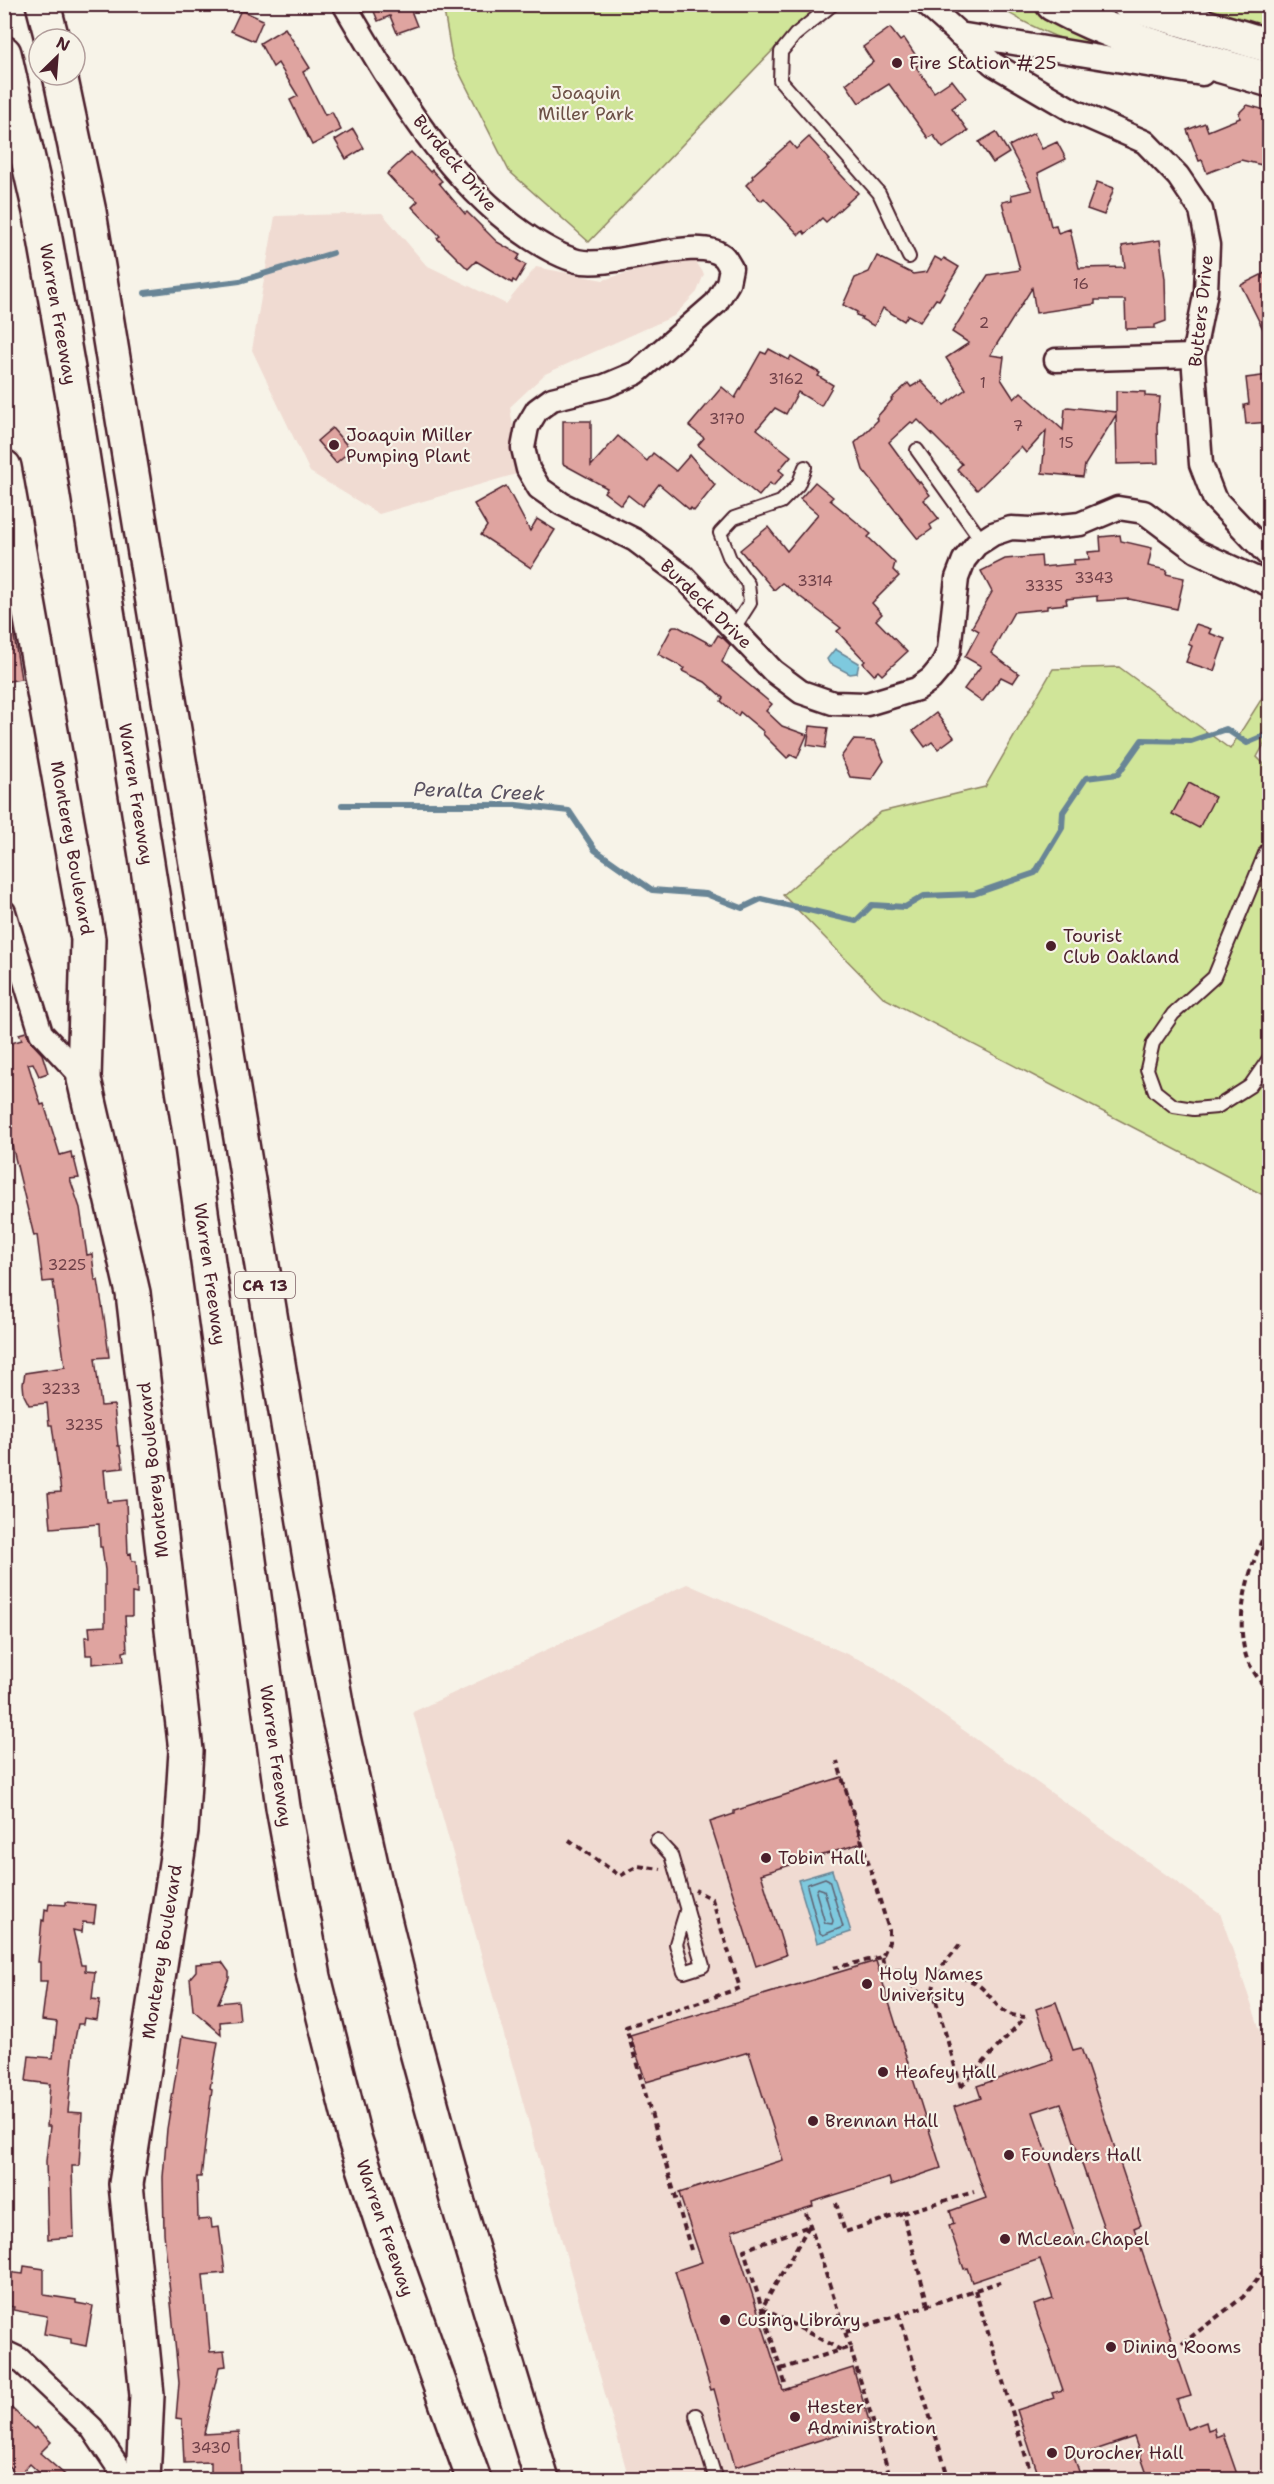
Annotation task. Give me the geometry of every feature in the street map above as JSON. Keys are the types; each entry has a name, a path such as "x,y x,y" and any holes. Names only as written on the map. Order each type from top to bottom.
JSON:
{"main road":[{"path":"43,4 49,27"},
{"path":"1053,4 1081,20 1129,39 1269,80"},
{"path":"1129,4 1269,46"},
{"name":"Warren Freeway","path":"4,54 41,216 73,397 192,1146 283,1808 314,1977 354,2138 474,2480"},
{"name":"CA 13","path":"63,87 89,212 299,1493 338,1714 374,1878 417,2051 458,2203 542,2480"},
{"path":"4,142 73,397"},
{"name":"Monterey Boulevard","path":"4,467 88,939 84,1079 133,1293 186,1751 181,1832 126,2184 147,2395 143,2480"}],"street":[{"name":"Burdeck Drive","path":"344,4 397,94 468,185 505,221 546,248 578,262 616,262 689,248 710,250 723,256 730,268 728,283 716,303 636,373 605,386 552,399 537,410 527,427 523,448 528,469 539,488 562,504 635,540 683,576 782,678 801,692 833,703 867,704 917,689 931,679 942,666 948,650 957,578 964,560 976,545 993,534 1011,528 1031,529 1080,524 1118,508 1144,512 1196,550 1269,585"},
{"name":"Butters Drive","path":"926,4 993,64 1037,92 1145,142 1178,176 1201,210 1208,245 1206,291 1193,356 1201,464 1214,498 1269,557"},
{"path":"958,33 1269,85"},
{"path":"1056,360 1193,356"},
{"path":"4,912 41,1033 84,1079"},
{"path":"4,2352 19,2359 92,2428 127,2480"}],"lane":[{"path":"832,4 795,35 782,52 780,80 879,193 909,257"},
{"path":"917,450 982,541"},
{"path":"734,628 750,603 748,584 730,559 720,533 734,518 781,502 798,486 805,467"},
{"path":"1266,851 1214,977 1173,1014 1153,1043 1147,1069 1155,1091 1174,1106 1194,1109 1217,1107 1251,1086 1269,1057"},
{"path":"657,1840 671,1855 687,1908"},
{"path":"696,2415 716,2480"}],"path":[{"path":"1269,1521 1248,1582 1241,1632 1246,1658 1269,1695"},
{"path":"837,1761 889,1930 889,1942 882,1957 884,1966 899,1970 917,1991 936,2001"},
{"path":"568,1840 620,1876 638,1866 655,1867 666,1870 679,1882 712,1899 740,1988 626,2027 691,2250"},
{"path":"936,1974 963,1978 978,1985 1011,2016 1025,2017 961,2087 933,1990 936,1974 960,1944"},
{"path":"833,1968 882,1957"},
{"path":"836,2203 845,2232 974,2192"},
{"path":"806,2213 846,2332 891,2480"},
{"path":"903,2213 928,2305"},
{"path":"785,2383 744,2250 809,2226"},
{"path":"762,2308 809,2226"},
{"path":"1182,2344 1243,2297 1269,2263"},
{"path":"846,2332 1000,2282"},
{"path":"975,2290 1033,2480"},
{"path":"762,2308 841,2350"},
{"path":"898,2314 949,2480"},
{"path":"781,2369 850,2346"}],"shaded area":[{"name":"Joaquin Miller Pumping Plant","path":"382,213 426,265 506,304 536,267 603,280 680,257 695,260 704,274 697,292 674,316 545,374 510,407 520,473 379,514 310,472 252,350 275,216"},
{"name":"Holy Names University","path":"687,1584 872,1665 1220,1913 1269,2056 1269,2479 629,2479 413,1712"}],"green space":[{"name":"Joaquin Miller Park","path":"443,5 825,5 775,48 589,242 509,171 452,58"},
{"path":"996,5 1269,5 1269,85 1164,67 1093,49 1059,38 1026,23"},
{"name":"Tourist Club Oakland","path":"1119,667 1230,749 1269,687 1269,735 1257,757 1270,770 1269,1198 884,998 783,895 881,812 985,787 1053,669"}],"water":[{"path":"835,649 859,663 857,673 850,674 829,663 827,659"},
{"path":"832,1870 851,1932 817,1943 798,1880"}],"building":[{"path":"371,4 417,4 410,8 417,26 397,33 390,16 378,21"},
{"path":"241,10 263,20 254,41 231,31"},
{"path":"285,28 310,68 303,72 325,115 332,112 341,130 312,145 290,100 298,96 278,63 273,67 260,43"},
{"path":"890,28 900,41 904,38 921,63 916,67 934,92 952,80 966,98 952,108 968,131 943,148 933,135 928,138 889,84 859,103 846,84 873,62 863,47"},
{"path":"1247,105 1269,111 1269,158 1265,157 1262,165 1241,160 1207,173 1202,160 1199,161 1187,130 1205,123 1208,131 1240,118 1239,113"},
{"path":"353,129 364,148 346,159 335,140"},
{"path":"996,132 1009,153 993,163 979,142"},
{"path":"1034,133 1042,149 1057,142 1066,159 1038,173 1051,226 1056,225 1058,233 1070,229 1079,268 1125,267 1122,246 1160,240 1165,279 1166,321 1155,325 1155,328 1126,329 1125,300 1095,300 1095,304 1036,313 1032,288 990,355 1004,357 1001,379 1014,399 1021,392 1063,430 1065,409 1068,407 1116,412 1116,391 1145,392 1145,396 1160,397 1157,427 1158,463 1117,464 1116,415 1085,465 1083,477 1042,473 1046,431 1026,453 1021,447 977,490 957,469 962,464 918,420 914,424 911,422 889,442 930,495 924,500 939,519 930,525 932,529 918,539 863,470 855,443 878,420 876,418 891,399 908,383 911,387 921,381 944,405 966,389 946,358 969,343 952,332 988,275 1020,270 1002,202 1012,200 1011,195 1032,190 1009,146"},
{"path":"809,137 858,193 826,222 822,218 805,234 803,231 799,235 764,198 761,201 746,185 753,178 752,176 790,142 796,149"},
{"path":"411,152 442,181 439,183 465,214 467,212 497,242 520,255 517,260 526,265 516,282 513,280 512,283 476,261 468,269 437,238 440,236 412,207 418,201 387,174"},
{"path":"1097,182 1114,188 1104,215 1087,209"},
{"path":"877,256 913,274 927,272 935,257 942,261 944,258 959,267 939,300 936,299 920,322 908,315 904,321 883,308 874,326 856,315 857,312 843,305 855,278 869,272"},
{"path":"1269,271 1269,341 1241,285"},
{"path":"769,349 789,360 791,356 820,373 818,376 833,385 821,406 798,392 786,414 775,408 757,429 791,456 779,470 784,474 773,486 770,483 759,496 698,445 704,438 689,426 722,387 735,398 761,352 766,354"},
{"path":"1269,375 1269,422 1246,424 1244,405 1249,404 1246,378"},
{"path":"563,421 591,421 591,466 618,436 647,461 653,453 676,471 690,455 715,485 694,511 659,484 642,506 628,495 621,505 604,492 607,488 563,464"},
{"name":"Joaquin Miller Pumping Plant","path":"332,428 351,450 336,463 317,441"},
{"path":"815,482 833,497 830,500 871,534 868,537 895,563 893,570 899,576 872,603 882,614 876,620 907,652 882,675 878,671 874,675 863,663 865,661 837,631 841,628 782,583 774,590 740,550 768,527 787,551 818,514 800,499"},
{"path":"506,486 530,531 537,519 555,530 531,568 481,535 487,526 474,504"},
{"path":"1120,535 1121,541 1152,548 1148,566 1167,570 1166,574 1184,578 1177,609 1129,599 1097,601 1097,596 1066,599 1067,604 1047,606 1047,609 1014,612 991,653 1019,674 1013,683 1001,677 982,702 964,689 981,666 965,657 979,631 972,627 992,592 981,571 1005,559 1041,556 1042,567 1074,564 1074,560 1089,559 1088,552 1101,551 1100,537"},
{"path":"1196,624 1211,629 1209,633 1225,639 1214,671 1186,662 1192,646 1188,644"},
{"path":"673,626 712,645 718,635 730,645 722,662 772,704 766,711 782,726 807,735 797,758 791,755 787,758 763,734 764,732 740,712 738,716 705,682 682,671 684,668 658,654"},
{"path":"13,630 21,679 4,682 4,631"},
{"path":"936,713 954,737 938,749 932,742 925,747 913,731"},
{"path":"810,726 828,728 825,748 807,745"},
{"path":"853,740 875,741 884,761 872,779 850,777 841,757"},
{"path":"1189,783 1215,797 1199,828 1172,814"},
{"path":"26,1032 31,1042 42,1054 48,1073 39,1076 33,1063 28,1064 41,1105 44,1104 60,1155 71,1152 72,1159 74,1158 79,1178 70,1179 80,1208 87,1255 92,1254 105,1324 109,1357 95,1358 101,1406 114,1405 118,1446 120,1446 123,1468 104,1470 107,1502 126,1500 128,1554 131,1553 132,1561 136,1561 137,1577 137,1594 132,1593 132,1616 125,1616 127,1651 123,1652 124,1661 92,1664 92,1655 86,1655 85,1637 90,1637 89,1627 105,1626 105,1570 102,1547 100,1547 99,1524 51,1528 48,1493 61,1492 52,1425 49,1425 47,1403 29,1405 24,1395 25,1373 65,1367 53,1281 43,1282 37,1235 34,1236 11,1141 4,1143 4,1045 22,1040 19,1034"},
{"name":"Tobin Hall","path":"842,1777 862,1843 761,1874 786,1955 756,1966 710,1822 734,1814 734,1811"},
{"path":"66,1902 96,1905 94,1923 83,1922 82,1932 73,1930 81,1965 85,1965 85,1971 95,1972 92,1999 100,2000 97,2020 84,2018 83,2024 78,2024 75,2039 68,2112 82,2113 79,2166 72,2166 74,2237 48,2239 46,2161 50,2126 47,2126 50,2084 26,2081 29,2056 53,2058 57,2022 42,2020 47,1981 40,1981 40,1962 38,1962 45,1909 48,1910 49,1904 66,1905"},
{"path":"876,1961 941,2168 891,2185 889,2178 812,2202 813,2206 732,2231 783,2390 853,2368 870,2424 735,2467 714,2389 711,2390 675,2271 702,2262 679,2193 783,2160 749,2052 646,2082 630,2035"},
{"path":"222,1962 229,1972 229,1978 218,2003 238,2001 240,2020 220,2022 221,2034 193,2010 190,1978 196,1971 196,1964"},
{"path":"1056,2002 1073,2050 1081,2048 1141,2225 1134,2228 1191,2396 1177,2400 1187,2429 1206,2422 1208,2430 1214,2428 1216,2437 1223,2434 1239,2480 1149,2480 1134,2437 1074,2457 1082,2480 1040,2480 1017,2410 1054,2398 1052,2393 1063,2390 1034,2305 1053,2299 1040,2259 972,2282 967,2268 964,2269 949,2226 954,2224 950,2211 986,2198 954,2107 981,2098 977,2086 1053,2060 1036,2009","holes":["1061,2103 1107,2237 1079,2246 1033,2112"]},
{"path":"182,2036 218,2042 210,2088 212,2089 201,2177 197,2177 198,2220 211,2219 212,2228 219,2227 225,2273 203,2275 210,2352 224,2351 226,2366 219,2367 204,2434 239,2432 241,2480 211,2480 211,2462 184,2463 182,2419 176,2418 179,2383 164,2233 163,2177 167,2129"},
{"path":"24,2266 44,2269 44,2295 76,2300 76,2303 93,2306 86,2346 71,2343 71,2339 44,2334 47,2316 13,2310 14,2307 4,2305 7,2272 23,2274"},
{"path":"4,2401 51,2442 40,2453 71,2480 47,2480 30,2464 19,2476 4,2462"}],"waterway":[{"path":"145,293 240,281 333,253"},
{"name":"Peralta Creek","path":"342,805 516,805 569,811 595,850 652,890 706,894 742,908 761,899 856,921 872,905 905,907 924,896 974,894 1035,873 1062,828 1063,812 1086,778 1118,774 1142,740 1191,741 1226,729 1247,743 1268,734 1270,736"}],"place":[{"name":"Fire Station #25","path":"897,63"},
{"name":"Joaquin Miller Pumping Plant","path":"334,445"},
{"name":"Tourist Club Oakland","path":"1051,946"},
{"name":"Tobin Hall","path":"766,1858"},
{"name":"Holy Names University","path":"867,1984"},
{"name":"Heafey Hall","path":"883,2072"},
{"name":"Brennan Hall","path":"813,2121"},
{"name":"Founders Hall","path":"1009,2155"},
{"name":"McLean Chapel","path":"1005,2239"},
{"name":"Cusing Library","path":"725,2320"},
{"name":"Dining Rooms","path":"1111,2347"},
{"name":"Hester Administration","path":"795,2417"},
{"name":"Durocher Hall","path":"1052,2453"}]}
